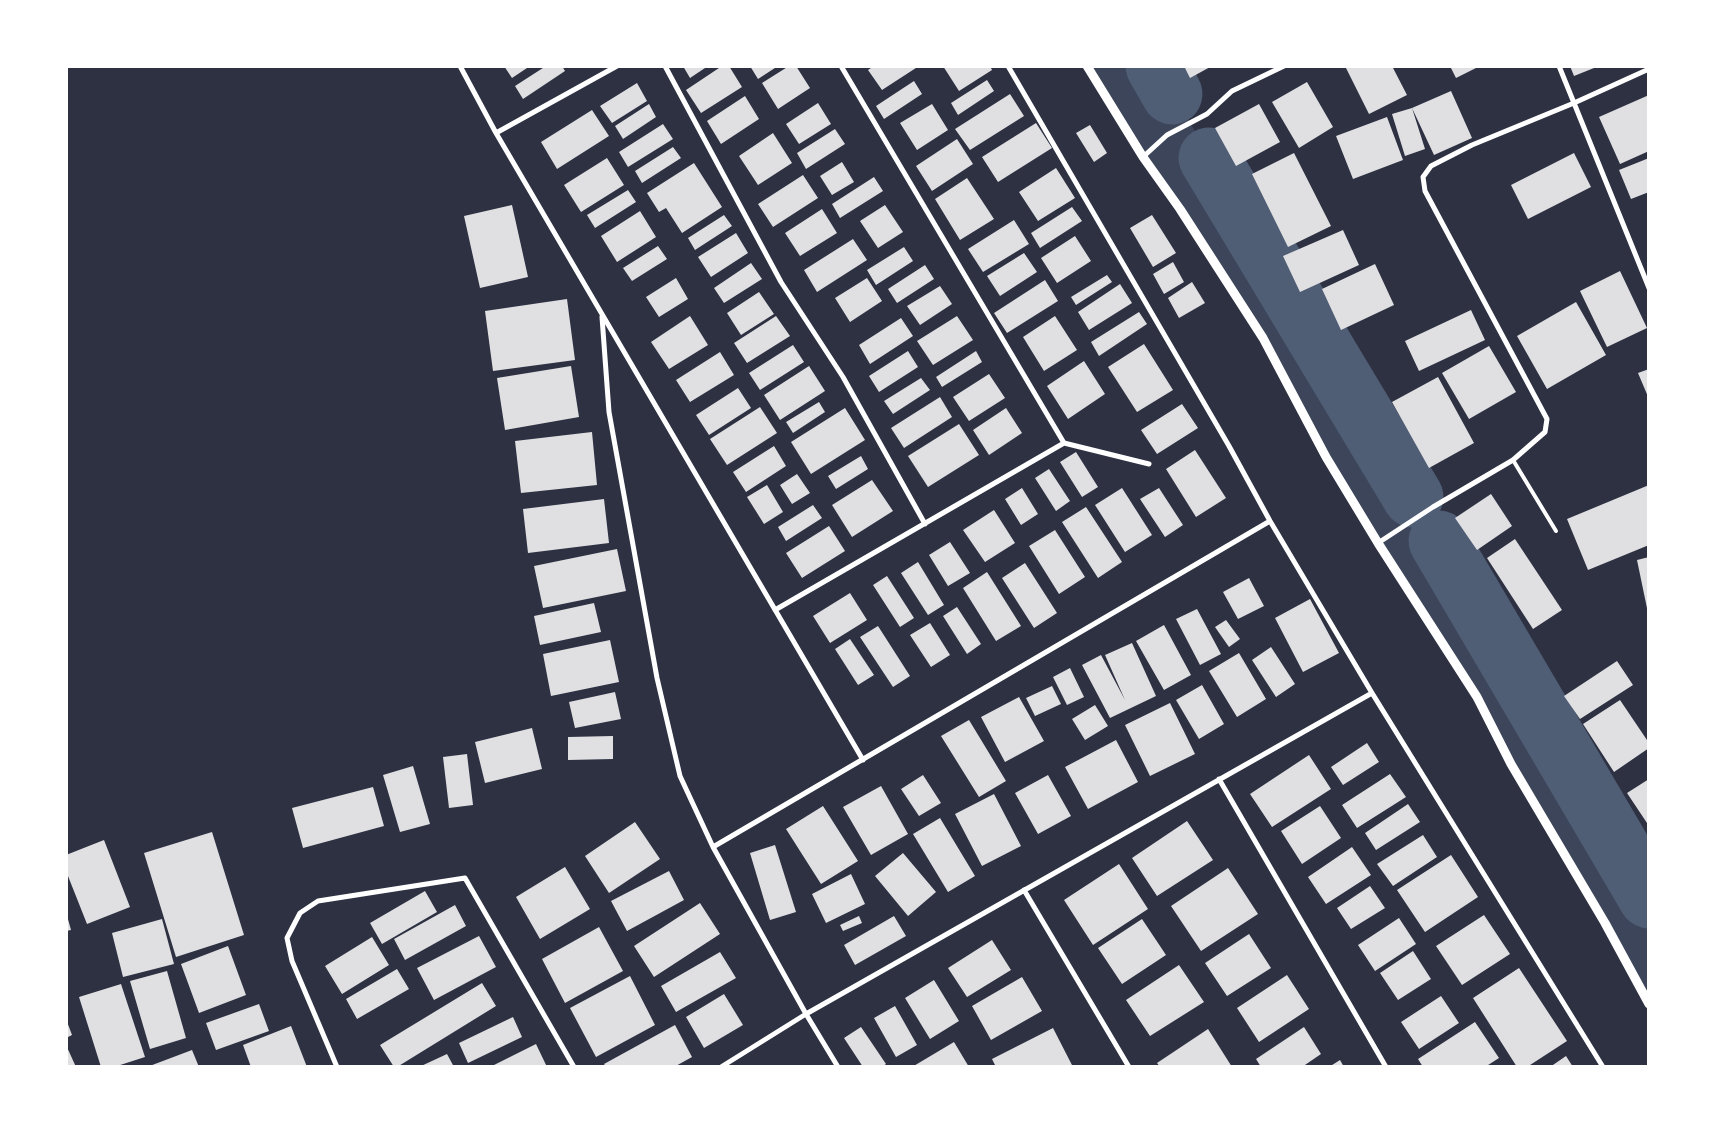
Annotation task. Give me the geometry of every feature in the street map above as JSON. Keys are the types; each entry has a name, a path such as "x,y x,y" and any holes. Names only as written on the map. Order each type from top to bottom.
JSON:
{"street":[{"path":"460,66 496,133 863,760"},
{"path":"496,133 617,66"},
{"path":"665,66 781,282 844,377 925,524"},
{"path":"841,66 1064,443"},
{"path":"1008,66 1229,446 1270,521 1372,692 1603,1067"},
{"path":"1087,66 1143,157 1180,209 1263,338 1326,457 1378,543 1477,697 1511,764 1605,923 1649,1004"},
{"path":"1143,157 1166,134 1207,114 1232,91 1284,66"},
{"path":"1559,66 1649,288"},
{"path":"1378,543 1433,507 1513,460 1545,432 1547,419 1425,191 1423,177 1431,166 1472,145 1574,103 1649,69"},
{"path":"602,314 609,412 657,678 680,776 713,847 806,1014 838,1067"},
{"path":"775,610 1064,443 1149,464"},
{"path":"713,847 1270,521"},
{"path":"721,1067 806,1014 1372,692"},
{"path":"1219,779 1386,1067"},
{"path":"337,1067 292,961 287,938 300,913 318,901 465,878 574,1067"},
{"path":"1024,890 1129,1067"}],"lane":[{"path":"1513,460 1556,531"}],"shaded area":[{"path":"1087,66 1156,66 1423,513 1649,898 1649,1004 1477,697 1378,543 1263,338"}],"building":[{"path":"504,66 530,66 512,78"},
{"path":"546,66 562,66 565,71 523,99 515,86"},
{"path":"683,66 708,66 690,78"},
{"path":"722,66 729,66 742,87 701,113 686,90"},
{"path":"750,66 778,66 758,79"},
{"path":"789,66 796,66 810,88 778,109 762,83"},
{"path":"874,66 919,66 882,90 868,70"},
{"path":"943,66 990,66 992,70 959,91"},
{"path":"1184,66 1212,66 1190,78"},
{"path":"1345,66 1392,66 1407,95 1369,114"},
{"path":"1450,66 1480,66 1456,78"},
{"path":"1570,66 1599,66 1574,76"},
{"path":"987,80 994,91 958,115 951,103"},
{"path":"914,81 922,94 884,119 876,106"},
{"path":"1307,82 1333,127 1299,148 1272,102"},
{"path":"637,83 647,101 612,123 600,106"},
{"path":"1451,91 1472,138 1434,155 1412,108"},
{"path":"1010,94 1024,116 970,150 955,129"},
{"path":"1649,95 1649,151 1620,164 1599,117"},
{"path":"745,96 759,119 721,144 707,121"},
{"path":"818,103 831,124 799,144 786,124"},
{"path":"649,104 656,117 623,139 615,126"},
{"path":"932,104 948,130 917,150 900,123"},
{"path":"1259,104 1280,142 1236,166 1215,128"},
{"path":"1412,108 1425,149 1405,156 1392,114"},
{"path":"592,110 609,136 557,169 541,142"},
{"path":"1387,117 1403,160 1353,179 1336,136"},
{"path":"1036,123 1052,148 998,182 982,157"},
{"path":"663,124 673,139 628,167 619,152"},
{"path":"1090,125 1107,153 1094,162 1076,133"},
{"path":"835,129 845,144 806,169 797,153"},
{"path":"773,133 792,163 758,185 739,156"},
{"path":"957,139 973,164 932,191 916,166"},
{"path":"673,147 681,158 642,183 635,171"},
{"path":"1294,153 1331,226 1288,247 1252,174"},
{"path":"1574,153 1591,187 1528,219 1511,185"},
{"path":"607,158 624,185 581,212 564,185"},
{"path":"1649,158 1649,192 1631,199 1619,170"},
{"path":"842,162 854,182 832,195 820,176"},
{"path":"694,163 722,207 682,233 666,208 659,212 647,193"},
{"path":"1056,168 1075,198 1038,221 1019,192"},
{"path":"803,175 818,198 773,227 758,204"},
{"path":"874,177 883,191 840,218 832,204"},
{"path":"967,178 994,219 960,240 935,199"},
{"path":"628,190 636,202 595,228 587,215"},
{"path":"512,205 528,277 480,288 464,216"},
{"path":"885,205 903,232 878,248 860,221"},
{"path":"1072,207 1082,221 1040,248 1031,233"},
{"path":"822,209 837,233 800,256 785,233"},
{"path":"640,211 656,237 617,262 601,236"},
{"path":"724,215 732,226 695,250 688,238"},
{"path":"1152,215 1176,253 1153,267 1130,228"},
{"path":"1014,220 1029,244 983,272 968,249"},
{"path":"1343,230 1359,265 1300,292 1283,256"},
{"path":"736,233 748,253 711,277 698,257"},
{"path":"1075,236 1091,261 1057,283 1041,258"},
{"path":"853,239 867,260 817,292 804,270"},
{"path":"658,246 667,259 632,281 623,268"},
{"path":"904,247 913,261 876,285 867,270"},
{"path":"1024,253 1037,272 1000,296 987,276"},
{"path":"1173,262 1184,282 1164,294 1153,274"},
{"path":"751,263 762,279 724,303 714,288"},
{"path":"1375,264 1394,305 1341,330 1322,289"},
{"path":"925,265 934,279 897,303 888,289"},
{"path":"1620,271 1647,328 1607,347 1580,291"},
{"path":"1107,275 1112,282 1076,305 1071,297"},
{"path":"676,278 688,299 659,317 646,297"},
{"path":"867,278 882,301 850,322 835,298"},
{"path":"1045,280 1058,301 1007,333 994,313"},
{"path":"1192,282 1205,303 1179,318 1168,298"},
{"path":"1120,284 1132,303 1089,330 1078,312"},
{"path":"940,286 952,304 920,325 907,306"},
{"path":"759,292 774,314 741,335 727,313"},
{"path":"567,299 575,360 493,371 485,311"},
{"path":"1576,302 1606,355 1547,389 1517,336"},
{"path":"1471,310 1485,340 1419,371 1405,341"},
{"path":"1139,312 1147,324 1099,356 1091,342"},
{"path":"690,316 708,345 669,369 651,342"},
{"path":"776,316 790,336 747,363 734,343"},
{"path":"957,316 973,340 933,365 917,341"},
{"path":"1055,316 1077,350 1044,371 1023,337"},
{"path":"901,318 913,336 870,364 859,345"},
{"path":"1144,344 1173,390 1137,412 1108,367"},
{"path":"793,345 804,362 760,390 749,373"},
{"path":"1489,346 1516,392 1469,419 1442,373"},
{"path":"908,351 918,367 879,392 869,376"},
{"path":"976,351 982,362 942,387 936,377"},
{"path":"720,352 734,375 690,402 676,380"},
{"path":"1084,361 1105,394 1068,419 1047,386"},
{"path":"571,366 579,417 505,430 497,378"},
{"path":"809,366 825,391 780,420 764,395"},
{"path":"1649,369 1649,399 1638,373"},
{"path":"989,374 1005,398 969,421 953,397"},
{"path":"1438,377 1474,443 1429,468 1392,402"},
{"path":"921,378 930,390 893,414 884,401"},
{"path":"738,388 751,408 709,435 696,415"},
{"path":"940,397 952,417 904,448 891,428"},
{"path":"819,402 825,412 793,433 786,422"},
{"path":"1182,404 1198,428 1157,454 1141,430"},
{"path":"760,407 777,433 727,465 710,439"},
{"path":"845,408 865,440 811,474 791,442"},
{"path":"1006,408 1022,433 989,455 973,430"},
{"path":"959,424 979,455 928,487 908,456"},
{"path":"592,432 597,485 521,493 515,441"},
{"path":"774,446 786,466 746,492 733,472"},
{"path":"1195,450 1226,498 1196,517 1166,469"},
{"path":"1076,452 1098,487 1082,497 1060,462"},
{"path":"861,456 868,469 836,489 828,476"},
{"path":"1049,469 1070,501 1056,511 1035,478"},
{"path":"797,474 810,493 792,504 780,485"},
{"path":"872,480 893,511 852,537 832,505"},
{"path":"767,485 783,512 764,524 747,497"},
{"path":"1649,485 1649,545 1588,570 1567,519"},
{"path":"1022,488 1038,514 1021,525 1005,499"},
{"path":"1122,488 1152,535 1125,552 1095,505"},
{"path":"1159,488 1183,525 1165,537 1140,499"},
{"path":"1491,494 1512,526 1477,550 1455,518"},
{"path":"604,499 609,543 528,553 523,509"},
{"path":"813,505 822,518 786,541 778,527"},
{"path":"1086,507 1122,562 1098,578 1062,522"},
{"path":"994,510 1015,543 985,562 963,530"},
{"path":"829,526 845,551 802,578 786,553"},
{"path":"1055,530 1085,577 1059,594 1029,546"},
{"path":"1515,539 1562,610 1533,629 1487,558"},
{"path":"950,542 970,573 948,586 929,555"},
{"path":"617,549 626,591 543,608 534,566"},
{"path":"1649,557 1649,613 1648,613 1637,560"},
{"path":"918,562 944,605 928,615 901,573"},
{"path":"1025,563 1057,613 1034,628 1002,578"},
{"path":"987,572 1021,626 996,641 963,588"},
{"path":"887,576 914,618 900,627 873,585"},
{"path":"1249,578 1264,606 1238,619 1223,592"},
{"path":"850,593 867,620 830,643 813,616"},
{"path":"1310,599 1339,653 1303,672 1275,618"},
{"path":"594,603 601,632 540,645 534,616"},
{"path":"957,607 981,644 967,654 943,616"},
{"path":"1197,609 1221,654 1200,665 1176,619"},
{"path":"1226,620 1240,639 1229,647 1215,627"},
{"path":"930,623 950,655 931,667 910,635"},
{"path":"1164,625 1191,675 1164,690 1136,641"},
{"path":"878,626 910,676 893,687 860,637"},
{"path":"850,639 874,675 858,685 835,649"},
{"path":"610,640 619,682 551,696 543,654"},
{"path":"1132,643 1156,696 1110,718 1082,665 1101,655 1125,700 1105,655"},
{"path":"1271,647 1295,684 1276,697 1252,660"},
{"path":"1239,653 1266,699 1237,717 1209,671"},
{"path":"1617,661 1633,685 1580,719 1564,696"},
{"path":"1070,668 1084,697 1067,705 1053,677"},
{"path":"1202,685 1224,724 1199,739 1176,700"},
{"path":"1052,686 1061,704 1035,716 1026,698"},
{"path":"615,692 621,719 575,728 569,702"},
{"path":"1019,697 1044,741 1005,762 981,717"},
{"path":"1620,700 1649,743 1649,748 1614,772 1583,724"},
{"path":"1170,703 1195,754 1150,776 1125,725"},
{"path":"1095,705 1108,726 1085,740 1072,719"},
{"path":"969,720 1006,781 979,797 941,736"},
{"path":"532,728 542,769 485,783 475,742"},
{"path":"613,736 613,759 568,760 568,737"},
{"path":"1116,740 1138,782 1088,809 1065,767"},
{"path":"1367,743 1379,762 1343,785 1331,767"},
{"path":"467,754 473,805 449,808 443,757"},
{"path":"1309,755 1331,789 1272,827 1250,794"},
{"path":"413,766 430,824 400,832 383,775"},
{"path":"1390,774 1406,797 1357,828 1342,805"},
{"path":"923,775 941,803 919,816 901,789"},
{"path":"1048,775 1071,816 1038,834 1015,793"},
{"path":"1649,779 1649,826 1627,793"},
{"path":"881,786 908,834 871,855 843,807"},
{"path":"373,787 384,826 303,848 292,808"},
{"path":"994,794 1021,846 982,866 955,814"},
{"path":"1408,804 1420,822 1376,850 1365,833"},
{"path":"823,806 858,861 821,884 786,829"},
{"path":"1320,806 1341,838 1302,864 1281,831"},
{"path":"940,818 975,876 948,892 913,834"},
{"path":"1187,821 1213,860 1157,896 1132,858"},
{"path":"635,822 660,859 609,893 585,856"},
{"path":"212,832 244,935 176,957 144,853"},
{"path":"1423,835 1437,857 1393,886 1377,864"},
{"path":"104,840 130,907 87,924 66,871 66,855"},
{"path":"775,845 796,912 770,920 750,853"},
{"path":"1352,847 1371,875 1326,904 1308,877"},
{"path":"903,853 936,892 908,916 875,876"},
{"path":"1451,855 1478,897 1425,932 1397,890"},
{"path":"1119,864 1148,909 1093,945 1064,900"},
{"path":"565,867 590,909 540,939 516,897"},
{"path":"1228,868 1258,914 1201,951 1171,906"},
{"path":"669,871 684,900 627,931 611,901"},
{"path":"851,874 865,904 826,923 812,894"},
{"path":"1370,886 1385,908 1351,929 1337,908"},
{"path":"425,891 437,912 382,944 370,923"},
{"path":"700,903 720,934 654,977 634,946"},
{"path":"455,905 466,926 405,960 394,939"},
{"path":"66,912 71,930 66,931"},
{"path":"1484,915 1510,954 1462,985 1436,946"},
{"path":"859,916 862,923 843,931 840,925"},
{"path":"894,916 906,936 855,965 844,945"},
{"path":"1399,918 1416,944 1375,971 1358,945"},
{"path":"162,919 174,964 123,977 112,933"},
{"path":"1142,919 1166,955 1122,984 1098,948"},
{"path":"599,927 623,971 565,1003 542,959"},
{"path":"1249,934 1271,968 1227,996 1205,963"},
{"path":"479,936 496,967 434,1000 417,968"},
{"path":"372,937 389,965 342,994 325,966"},
{"path":"992,940 1011,970 967,997 948,968"},
{"path":"228,946 246,995 199,1013 181,964"},
{"path":"1413,951 1431,979 1398,1000 1380,973"},
{"path":"720,952 736,978 676,1012 661,986"},
{"path":"1179,965 1204,1002 1150,1036 1126,1000"},
{"path":"1519,968 1567,1041 1527,1067 1517,1067 1473,998"},
{"path":"397,969 409,989 357,1019 346,999"},
{"path":"167,971 186,1038 150,1049 130,981"},
{"path":"1287,975 1309,1009 1259,1042 1237,1008"},
{"path":"630,976 655,1025 596,1057 570,1008"},
{"path":"1022,977 1042,1011 991,1040 972,1006"},
{"path":"934,980 959,1021 930,1039 905,998"},
{"path":"482,983 496,1006 397,1067 394,1067 380,1045"},
{"path":"121,984 145,1057 114,1067 101,1067 79,997"},
{"path":"724,994 743,1025 704,1048 686,1017"},
{"path":"1441,996 1459,1023 1419,1049 1401,1022"},
{"path":"259,1004 269,1031 216,1050 206,1023"},
{"path":"895,1006 917,1045 896,1057 874,1018"},
{"path":"513,1017 522,1037 468,1063 459,1043"},
{"path":"66,1019 72,1035 66,1038"},
{"path":"1475,1022 1499,1058 1485,1067 1423,1067 1418,1059"},
{"path":"675,1025 692,1057 674,1067 606,1067 604,1064"},
{"path":"291,1026 307,1067 251,1067 243,1045"},
{"path":"861,1027 886,1064 882,1067 863,1067 844,1038"},
{"path":"1304,1027 1321,1054 1302,1067 1261,1067 1256,1059"},
{"path":"1053,1028 1073,1067 996,1067 992,1059"},
{"path":"1208,1029 1232,1067 1160,1067 1157,1063"},
{"path":"954,1042 969,1067 912,1067"},
{"path":"536,1044 547,1067 490,1067"},
{"path":"66,1045 76,1067 66,1067"},
{"path":"192,1050 199,1067 147,1067"},
{"path":"447,1054 454,1067 419,1067"},
{"path":"1566,1056 1573,1067 1550,1067"},
{"path":"1340,1060 1344,1067 1329,1067"}],"waterway":[{"path":"1156,66 1172,94"},
{"path":"1209,158 1413,497"},
{"path":"1439,541 1649,898"}]}
